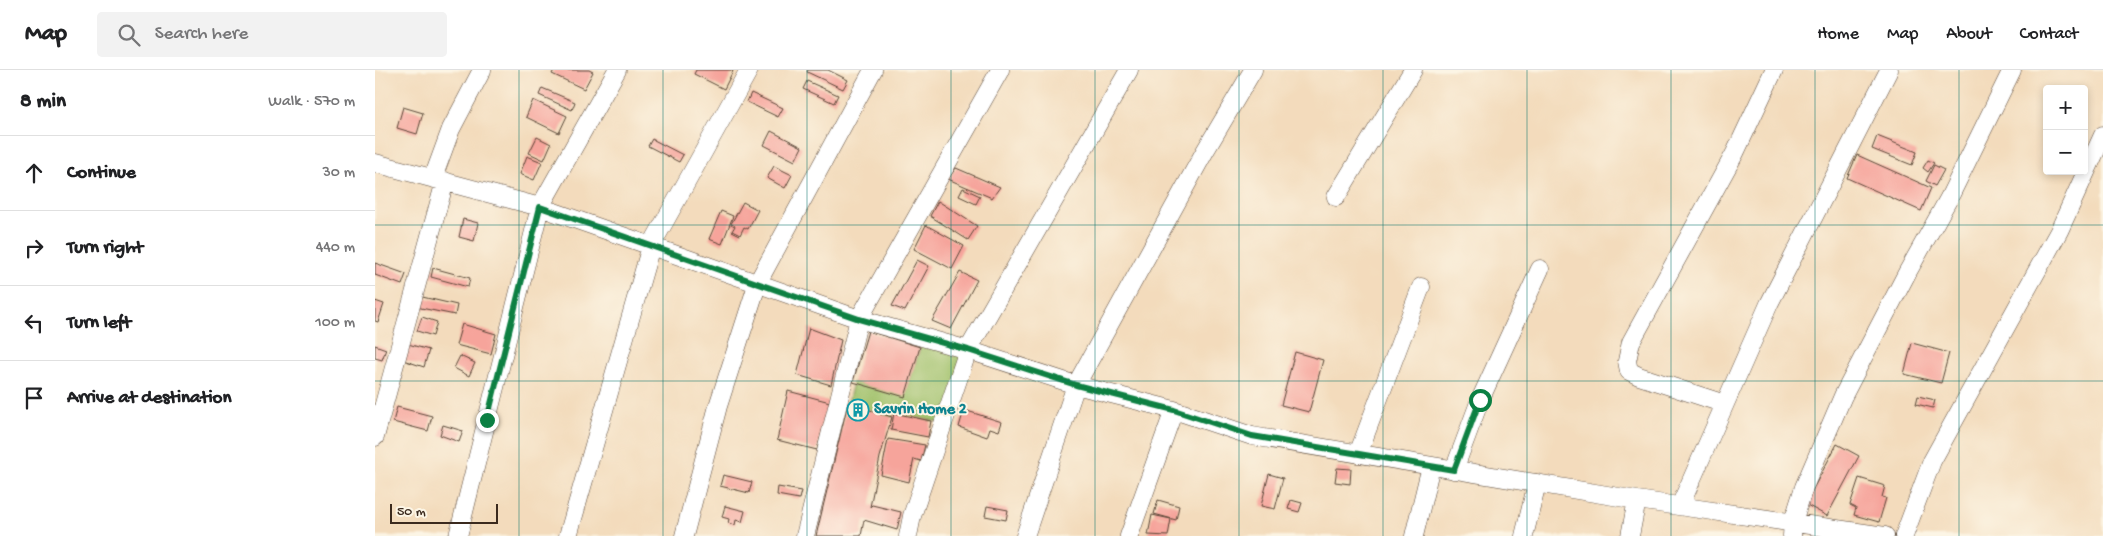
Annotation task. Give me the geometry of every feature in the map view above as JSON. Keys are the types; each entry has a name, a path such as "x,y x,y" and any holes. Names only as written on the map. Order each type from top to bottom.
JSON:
{"street":[{"path":"375,437 439,179 436,165 451,129 482,70"},
{"path":"458,536 540,207 617,70"},
{"path":"568,536 651,246 749,70"},
{"path":"684,536 718,406 758,282 873,70"},
{"path":"805,536 859,319 1000,70"},
{"path":"908,536 912,516 968,350 1129,70"},
{"path":"1025,536 1076,385 1205,151 1253,70"},
{"path":"1336,197 1413,70"},
{"path":"1725,404 1639,376 1629,371 1627,361 1631,342 1735,153 1775,70"},
{"path":"1680,506 1769,304 1889,70"},
{"path":"1792,529 1804,488 1843,396 1907,273 1949,198 2013,70"},
{"path":"1904,536 1932,461 2059,231 2103,135"},
{"path":"375,163 540,207 859,319 968,350 1076,385 1174,410 1252,436 1680,506 1792,529 1885,536"},
{"path":"1454,470 1480,400 1540,269"},
{"path":"1358,454 1421,287"},
{"path":"1129,536 1174,410"},
{"path":"1414,536 1431,466"},
{"path":"1524,536 1537,484"},
{"path":"1630,536 1637,500"}],"green space":[{"path":"923,339 968,350 944,423 895,414 892,417 848,403 853,382 905,396"}],"building":[{"path":"554,70 589,70 593,72 584,89 552,74"},
{"path":"696,70 733,71 724,89 694,74"},
{"path":"808,70 828,70 848,80 843,89 807,72"},
{"path":"807,81 838,95 834,103 803,89"},
{"path":"542,88 575,102 572,110 539,95"},
{"path":"751,93 783,108 778,117 747,102"},
{"path":"533,100 567,116 559,133 526,117"},
{"path":"403,107 423,113 417,134 397,128"},
{"path":"771,131 802,147 795,161 764,145"},
{"path":"1877,136 1917,152 1912,165 1872,149"},
{"path":"537,137 551,144 544,160 529,153"},
{"path":"652,139 683,155 679,162 648,146"},
{"path":"1857,155 1931,188 1921,211 1847,178"},
{"path":"527,156 542,162 534,180 520,174"},
{"path":"1928,160 1934,163 1928,172 1923,168"},
{"path":"1934,165 1944,170 1935,186 1926,181"},
{"path":"774,166 792,175 785,188 767,178"},
{"path":"956,168 1000,187 992,198 948,179"},
{"path":"963,188 980,196 976,204 959,196"},
{"path":"938,201 977,226 968,240 930,216"},
{"path":"743,202 758,210 748,229 744,227 740,235 732,231 735,226 731,224"},
{"path":"721,211 733,216 722,244 709,239"},
{"path":"463,219 478,223 474,241 459,237"},
{"path":"926,225 964,246 952,269 914,249"},
{"path":"917,260 929,266 905,311 892,306"},
{"path":"375,263 406,274 402,285 375,275"},
{"path":"433,268 470,278 468,287 431,277"},
{"path":"960,272 977,280 951,329 932,321"},
{"path":"418,296 457,305 455,315 416,307"},
{"path":"375,301 384,304 378,322 375,321"},
{"path":"422,317 437,322 433,336 417,331"},
{"path":"462,324 496,334 491,354 456,345"},
{"path":"809,328 841,340 831,385 797,375"},
{"path":"868,331 920,347 905,397 853,382"},
{"path":"1912,343 1949,353 1941,383 1904,374"},
{"path":"408,344 429,350 424,367 403,360"},
{"path":"375,345 386,349 382,360 375,358"},
{"path":"1295,352 1323,360 1309,412 1281,405"},
{"path":"460,356 475,363 469,376 454,368"},
{"path":"788,391 830,402 817,450 777,440"},
{"path":"1918,396 1935,400 1933,408 1916,404"},
{"path":"848,403 892,417 880,457 870,507 872,505 901,512 897,530 864,520 861,536 816,536"},
{"path":"397,407 432,416 428,431 393,422"},
{"path":"964,410 1002,422 999,431 990,428 987,437 959,427"},
{"path":"894,413 931,421 928,437 891,430"},
{"path":"443,425 463,431 459,442 440,435"},
{"path":"888,439 925,445 921,461 914,459 909,482 881,475"},
{"path":"1837,444 1859,456 1827,516 1805,504"},
{"path":"1337,468 1351,469 1350,484 1335,482"},
{"path":"1269,474 1283,478 1275,509 1261,506"},
{"path":"723,475 752,482 749,493 720,486"},
{"path":"1859,478 1885,486 1882,497 1886,498 1879,522 1854,515 1856,508 1850,505"},
{"path":"778,487 801,491 799,499 777,495"},
{"path":"1158,500 1179,506 1176,520 1154,514"},
{"path":"1291,500 1302,503 1299,512 1288,509"},
{"path":"725,506 745,511 742,522 736,520 735,525 728,523 729,519 722,517"},
{"path":"987,506 1008,510 1006,520 985,516"},
{"path":"1152,515 1171,519 1168,536 1148,535"}],"place":[{"name":"Savrin Home 2","path":"858,410"}],"route":[{"path":"487,420 540,207 859,319 968,350 1076,385 1174,410 1252,436 1454,470 1480,400"}]}
